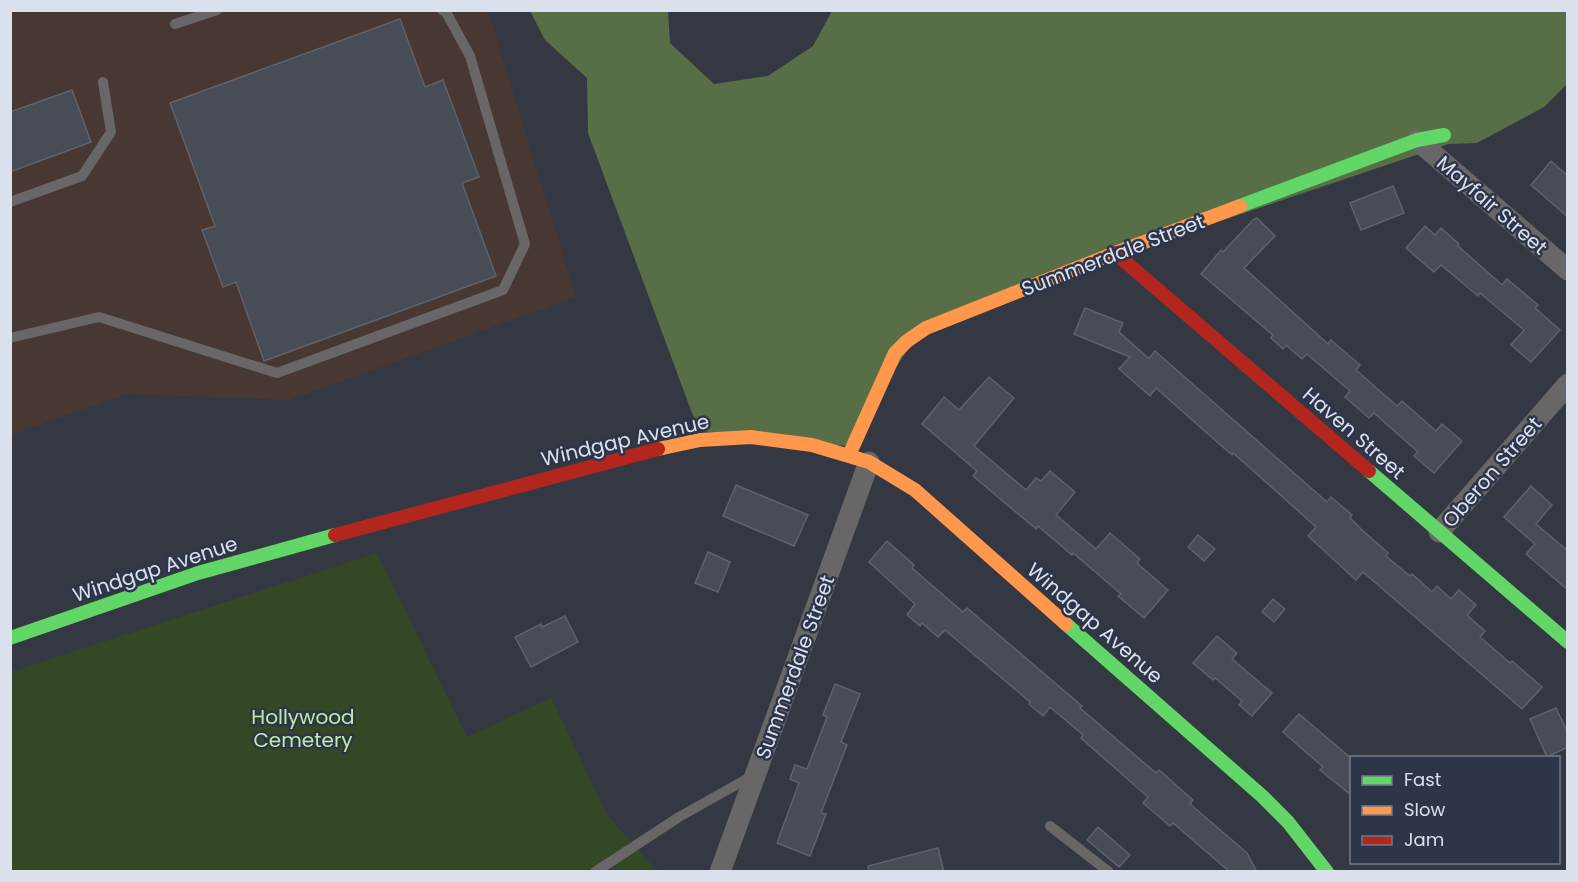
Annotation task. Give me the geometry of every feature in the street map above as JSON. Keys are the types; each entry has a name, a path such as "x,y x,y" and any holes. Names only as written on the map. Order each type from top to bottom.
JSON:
{"main road":[{"name":"Summerdale Street","path":"849,455 895,354 907,341 926,328 1115,253 1418,140 1444,135"},
{"name":"Haven Street","path":"1115,253 1568,642"},
{"name":"Windgap Avenue","path":"10,638 198,573 414,513 674,445 726,437 784,440 869,462 915,490 1262,796 1288,822 1327,872"}],"street":[{"name":"Mayfair Street","path":"1418,140 1568,270"},
{"name":"Oberon Street","path":"1439,532 1568,384"},
{"name":"Summerdale Street","path":"720,872 869,462"}],"lane":[{"path":"175,24 217,10"},
{"path":"10,338 99,317 277,373 503,290 525,244 470,56 446,12 442,10"},
{"path":"10,202 82,176 111,132 103,82"},
{"path":"594,872 680,817 755,775"},
{"path":"1050,826 1109,872"}],"shaded area":[{"path":"10,11 488,11 576,297 290,400 126,394 11,435"}],"green space":[{"path":"530,11 668,11 670,43 714,84 768,76 813,46 832,11 1567,11 1567,84 1544,107 1477,143 1449,144 927,320 845,446 700,431 588,133 587,78 545,40"},
{"name":"Hollywood Cemetery","path":"377,553 467,737 551,698 608,816 657,871 11,871 10,672"}],"building":[{"path":"400,19 425,87 443,80 479,177 462,183 496,276 264,361 236,282 223,287 202,230 215,226 170,103"},
{"path":"72,90 91,142 10,172 10,112"},
{"path":"1551,161 1568,176 1568,217 1531,185"},
{"path":"1393,186 1404,213 1361,230 1350,203"},
{"path":"1257,218 1275,236 1244,268 1328,344 1331,340 1360,365 1356,370 1397,406 1402,401 1436,431 1442,424 1462,441 1434,473 1414,456 1418,452 1374,413 1369,418 1345,397 1350,391 1307,354 1302,359 1286,345 1283,349 1271,338 1273,335 1201,274 1221,250 1223,252"},
{"path":"1425,226 1435,235 1441,228 1502,285 1507,279 1538,305 1535,308 1560,330 1531,362 1511,345 1524,330 1480,293 1478,296 1441,265 1434,272 1406,248"},
{"path":"1085,308 1123,323 1119,332 1147,357 1149,358 1155,351 1327,502 1331,497 1352,515 1350,518 1388,553 1386,556 1410,576 1412,574 1432,592 1437,586 1451,599 1459,590 1476,605 1467,615 1485,631 1480,637 1542,687 1522,709 1363,572 1356,580 1308,536 1316,527 1276,491 1156,388 1150,396 1119,369 1130,357 1074,334"},
{"path":"989,377 1014,398 974,446 1026,490 1036,478 1041,481 1050,471 1075,492 1056,515 1096,549 1110,533 1140,559 1137,563 1168,590 1144,618 1118,596 1121,594 1073,553 1072,555 1038,526 1036,529 973,476 977,471 922,424 944,397 959,410"},
{"path":"736,485 808,515 794,546 723,516"},
{"path":"1531,486 1552,505 1536,524 1568,551 1568,590 1526,554 1535,544 1504,517"},
{"path":"1198,535 1215,549 1204,561 1188,547"},
{"path":"887,541 914,565 912,568 963,612 967,608 1082,706 1080,708 1156,773 1159,770 1193,800 1190,804 1247,853 1257,872 1230,872 1173,823 1170,826 1143,803 1148,797 1081,738 1083,735 1050,707 1043,716 1029,704 1030,702 945,630 938,637 922,623 920,626 907,615 915,604 869,562"},
{"path":"708,552 730,562 718,592 695,583"},
{"path":"1273,599 1285,609 1274,622 1262,612"},
{"path":"565,616 578,642 531,667 515,637 541,624 542,627"},
{"path":"1217,636 1237,653 1232,659 1272,693 1252,716 1239,705 1242,701 1193,663"},
{"path":"835,684 860,694 841,742 847,745 821,813 826,814 810,856 777,843 799,783 790,779 795,765 807,769 827,717 823,715"},
{"path":"1556,708 1568,733 1568,747 1547,756 1530,719"},
{"path":"1299,714 1350,757 1350,794 1320,770 1323,767 1283,732"},
{"path":"1098,827 1130,855 1119,867 1087,840"},
{"path":"938,848 944,872 869,872 868,866"}],"traffic: fast":[{"path":"1240,206 1417,140 1444,135"},
{"path":"1369,471 1568,642"},
{"path":"10,638 198,573 335,535"},
{"path":"1066,624 1262,796 1288,822 1327,872"}],"traffic: slow":[{"path":"849,455 895,353 907,341 926,328 1240,206"},
{"path":"658,449 700,440 751,437 812,445 869,462 915,490 1066,624"}],"traffic: jam":[{"path":"1115,253 1369,471"},
{"path":"335,535 658,449"}]}
